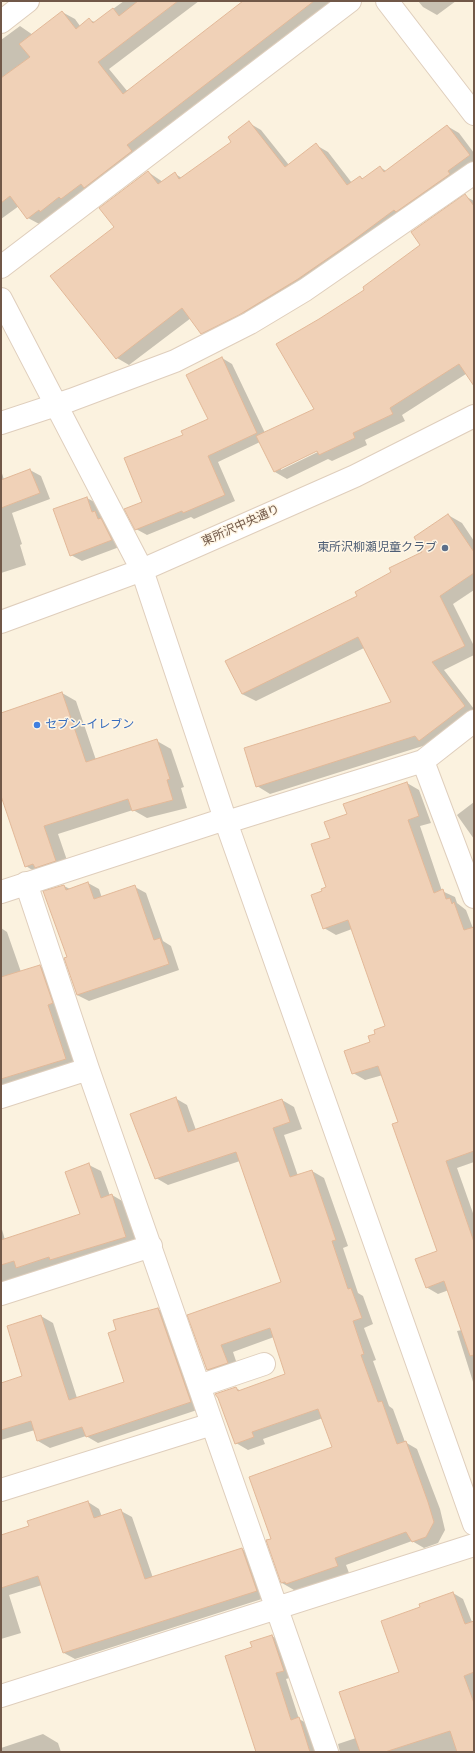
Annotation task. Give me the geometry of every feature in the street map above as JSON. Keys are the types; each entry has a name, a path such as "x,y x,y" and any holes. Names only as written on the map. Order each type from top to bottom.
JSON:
{"street":[{"path":"1,22 28,1"},
{"path":"1,267 350,1"},
{"path":"387,1 474,114"},
{"path":"1,423 57,405 174,361 250,323 305,290 474,173"},
{"path":"1,299 142,570 226,820 474,1524"},
{"name":"東所沢中央通り","path":"1,622 142,570 355,476 474,416"},
{"path":"1,892 226,820 423,761 474,721"},
{"path":"423,761 474,897"},
{"path":"26,883 88,1069 278,1608 327,1752"},
{"path":"1,1097 88,1069"},
{"path":"1,1294 151,1246"},
{"path":"199,1386 264,1364"},
{"path":"1,1490 212,1424"},
{"path":"1,1696 474,1545"}],"building":[{"path":"138,1 178,1 98,62 123,94 243,1 314,1 127,145 132,151 84,188 81,184 61,199 59,197 40,212 39,210 27,219 10,196 1,203 1,78 30,57 19,44 62,11 76,29 89,18 93,23 113,8 119,16"},
{"path":"249,121 285,167 316,143 347,185 360,176 362,179 380,166 384,172 447,125 470,155 448,171 450,174 396,212 394,210 298,279 239,315 201,334 182,308 116,359 50,276 114,227 99,208 148,171 158,184 175,172 179,179 231,142 228,137"},
{"path":"465,194 474,206 474,386 459,364 390,408 393,414 353,433 355,438 319,455 317,451 274,472 256,436 314,409 276,344 364,290 363,287 420,245 411,232"},
{"path":"222,357 257,433 208,456 225,495 183,513 182,511 135,530 124,509 142,502 124,458 183,435 181,431 208,419 186,375"},
{"path":"30,469 40,493 1,508 1,480"},
{"path":"87,497 92,512 95,511 98,519 101,518 112,540 70,556 53,509"},
{"path":"448,514 474,552 474,573 440,596 465,646 432,662 465,706 419,741 415,736 256,787 244,748 391,702 358,637 242,694 225,661 357,596 355,592 391,572 389,568 422,552 414,537"},
{"path":"62,692 86,762 157,739 170,779 167,780 173,800 132,811 128,799 44,826 56,861 35,868 33,864 25,867 1,796 1,713"},
{"path":"407,782 419,816 408,820 434,893 443,889 446,899 450,898 452,904 454,902 464,930 474,927 474,1151 446,1161 474,1242 474,1355 470,1356 444,1281 426,1288 415,1259 437,1251 392,1124 398,1122 378,1066 352,1074 344,1051 370,1042 368,1036 375,1034 374,1030 385,1026 348,920 323,929 311,895 322,891 321,889 326,887 311,844 330,838 324,822 347,814 343,804"},
{"path":"88,882 94,899 135,885 154,940 160,938 169,964 77,995 64,958 67,957 43,891 64,885 66,890"},
{"path":"40,965 53,1003 48,1005 66,1059 1,1079 1,977"},
{"path":"176,1097 188,1132 282,1099 290,1122 273,1128 290,1177 312,1170 336,1240 332,1241 348,1289 351,1288 362,1318 353,1321 364,1354 361,1355 378,1402 382,1401 397,1444 406,1441 428,1502 434,1522 426,1537 412,1542 406,1532 335,1558 338,1566 286,1584 285,1582 281,1583 266,1540 271,1539 249,1477 332,1447 318,1409 252,1432 254,1437 235,1444 218,1398 215,1394 236,1387 238,1391 285,1374 270,1328 221,1345 228,1363 207,1370 187,1315 281,1282 236,1152 155,1179 130,1114"},
{"path":"89,1163 101,1198 112,1194 126,1237 50,1260 49,1257 16,1268 14,1261 1,1265 1,1240 80,1214 65,1172"},
{"path":"158,1308 191,1402 86,1437 82,1427 37,1441 31,1421 1,1430 1,1383 22,1376 7,1326 41,1315 69,1400 124,1382 108,1333 116,1330 113,1320"},
{"path":"88,1501 94,1518 121,1509 145,1579 242,1548 257,1591 63,1653 38,1576 1,1588 1,1535 29,1526 27,1521"},
{"path":"453,1592 465,1624 474,1621 474,1672 464,1676 474,1703 474,1752 457,1752 450,1731 385,1752 360,1752 339,1692 399,1672 381,1621 420,1607 419,1604"},
{"path":"272,1635 284,1671 276,1673 291,1720 299,1717 310,1752 256,1752 225,1656 252,1647 250,1642"}],"place":[{"name":"東所沢柳瀬児童クラブ","path":"445,548"},
{"name":"セブン-イレブン","path":"37,725"}]}
